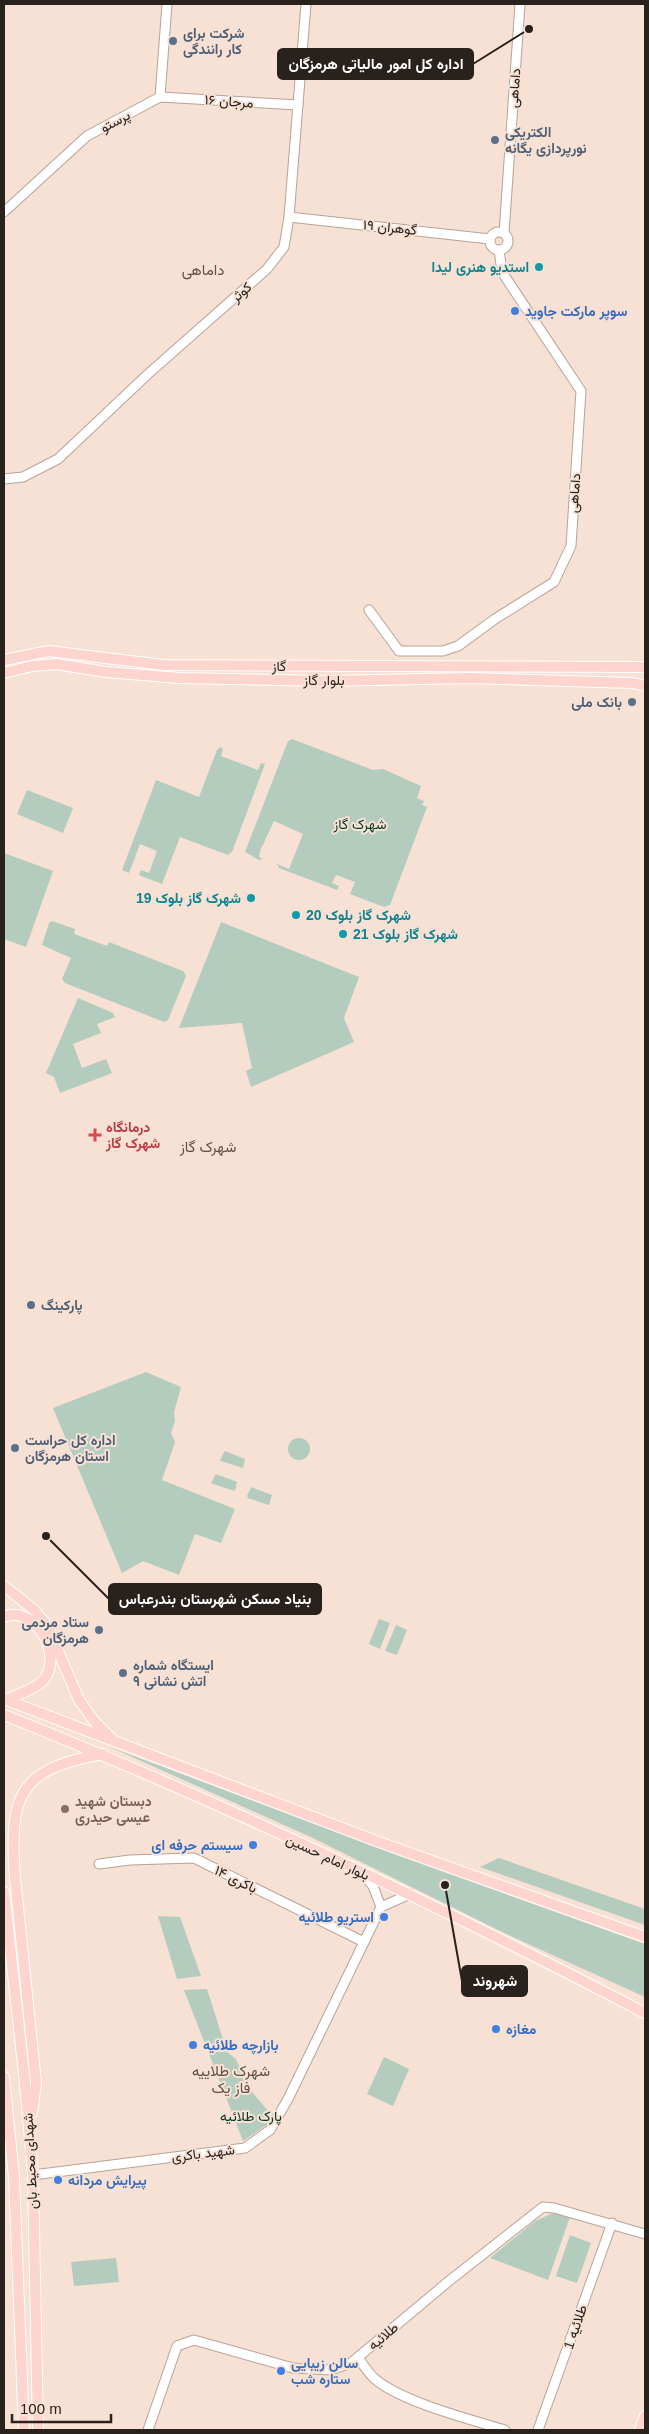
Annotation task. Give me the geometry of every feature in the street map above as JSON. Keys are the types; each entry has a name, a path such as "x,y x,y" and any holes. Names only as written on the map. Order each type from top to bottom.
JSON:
{"main road":[{"name":"گاز","path":"4,660 49,651 163,665 645,667"},
{"name":"بلوار گاز","path":"4,673 32,666 56,664 106,672 169,678 325,681 471,678 642,686"},
{"path":"325,666 325,681"},
{"path":"630,666 638,671 641,676 642,686"},
{"path":"4,1586 33,1609 47,1624 79,1700 94,1721 115,1742"},
{"path":"4,1617 18,1616 34,1624 45,1636 50,1648 51,1661 44,1679 28,1690 4,1699"},
{"path":"4,1699 376,1841 645,1937"},
{"name":"بلوار امام حسین","path":"4,1715 104,1754 410,1894 645,2013"},
{"path":"30,2145 36,2083 12,1846 14,1817 23,1791 37,1777 50,1769 72,1760 104,1754"},
{"name":"شهدای محیط بان","path":"4,1892 33,2175 38,2430"},
{"name":"شهدای محیط بان","path":"4,2082 14,2177 24,2430"},
{"path":"640,2430 645,2416"}],"street":[{"path":"160,97 167,4"},
{"name":"کوثر","path":"4,479 23,477 58,459 148,374 261,274 286,244 306,4"},
{"name":"داماهی","path":"504,233 520,4"},
{"name":"مرجان ۱۶","path":"160,97 298,105"},
{"name":"پرستو","path":"4,212 87,136 160,97"},
{"name":"گوهران ۱۹","path":"289,217 490,239"},
{"path":"494,233 504,233 507,236 508,244 499,250 492,247 490,239 494,233"},
{"name":"داماهی","path":"369,610 401,652 443,651 458,646 495,619 554,582 571,546 580,391 502,272 499,250"},
{"name":"باکری ۱۴","path":"99,1864 130,1860 194,1858 364,1942"},
{"path":"360,1871 373,1886 380,1908 410,1894"},
{"name":"شهید باکری","path":"33,2175 245,2148 264,2135 270,2130 288,2099 380,1908"},
{"name":"طلائیه","path":"148,2430 177,2346 194,2340 292,2368 330,2370 351,2363 358,2358 449,2281 543,2207 554,2208 612,2223 645,2234"},
{"name":"طلائیه 1","path":"538,2430 612,2223"},
{"path":"358,2358 374,2378 388,2388 407,2397 504,2430"}],"green space":[{"name":"شهرک گاز","path":"292,739 373,770 383,769 421,786 417,798 424,801 422,805 427,807 390,905 384,907 350,894 355,882 336,875 332,883 339,886 337,890 279,868 277,864 289,869 303,834 274,821 260,851 259,857 263,859 259,860 245,852 288,741"},
{"path":"220,747 223,749 221,756 258,770 261,763 265,764 232,852 228,855 180,837 162,884 139,875 141,870 149,873 157,851 140,844 129,873 122,870 156,780 199,797 217,750"},
{"path":"27,790 73,808 63,833 17,814"},
{"path":"4,853 53,871 26,947 4,939"},
{"path":"52,921 75,929 74,934 107,946 109,942 183,971 186,976 168,1020 164,1022 65,983 62,979 71,958 42,945 49,923"},
{"path":"221,922 359,977 344,1018 354,1042 251,1087 246,1071 252,1068 242,1023 179,1028"},
{"path":"78,998 113,1013 115,1017 97,1024 101,1033 73,1044 82,1068 106,1059 112,1073 60,1093 54,1077 46,1073"},
{"path":"146,1372 181,1387 174,1412 175,1421 171,1433 175,1442 162,1480 235,1509 221,1543 195,1534 179,1575 143,1561 122,1573 53,1408"},
{"path":"295,1438 303,1438 310,1445 310,1453 303,1460 295,1460 288,1453 288,1445"},
{"path":"225,1451 245,1459 243,1468 221,1461"},
{"path":"216,1474 237,1482 235,1491 211,1483"},
{"path":"251,1487 272,1495 269,1505 248,1498"},
{"path":"379,1619 390,1623 380,1649 369,1644"},
{"path":"396,1625 407,1630 397,1655 385,1651"},
{"path":"110,1747 394,1854 645,1944 645,1997 500,1931 313,1838"},
{"path":"499,1858 645,1909 645,1925 480,1867"},
{"path":"158,1916 180,1917 201,1976 177,1979"},
{"name":"پارک طلائیه","path":"207,1989 227,2052 236,2059 247,2086 268,2111 268,2124 243,2141 184,1990"},
{"path":"384,2057 409,2069 393,2106 367,2094"},
{"path":"553,2213 570,2217 548,2280 490,2258 535,2221"},
{"path":"570,2235 591,2243 577,2283 556,2276"},
{"path":"116,2258 119,2282 74,2286 71,2262"}],"place":[{"name":"اداره کل امور مالیاتی هرمزگان","path":"529,29"},
{"name":"شركت براى كار رانندگى","path":"173,41"},
{"name":"الکتریکی نورپردازی یگانه","path":"495,140"},
{"name":"استدیو هنری لیدا","path":"539,267"},
{"name":"سوپر مارکت جاوید","path":"515,311"},
{"name":"بانک ملی","path":"632,702"},
{"name":"شهرک گاز بلوک 19","path":"251,898"},
{"name":"شهرک گاز بلوک 20","path":"296,915"},
{"name":"شهرک گاز بلوک 21","path":"343,934"},
{"name":"درمانگاه شهرک گاز","path":"95,1135"},
{"name":"پارکینگ","path":"31,1305"},
{"name":"اداره کل حراست استان هرمزگان","path":"15,1448"},
{"name":"بنیاد مسکن شهرستان بندرعباس","path":"46,1536"},
{"name":"ستاد مردمی هرمزگان","path":"99,1630"},
{"name":"ایستگاه شماره ۹ اتش نشانی","path":"123,1673"},
{"name":"دبستان شهید عیسی حیدری","path":"65,1809"},
{"name":"سیستم حرفه ای","path":"253,1845"},
{"name":"شهروند","path":"445,1885"},
{"name":"استریو طلائیه","path":"384,1917"},
{"name":"مغازه","path":"496,2029"},
{"name":"بازارچه طلائیه","path":"193,2045"},
{"name":"پیرایش مردانه","path":"58,2180"},
{"name":"سالن زیبایی ستاره شب","path":"281,2371"}],"district":[{"name":"داماهی","path":"203,269"},
{"name":"شهرک گاز","path":"208,1146"},
{"name":"شهرک طلاییه فاز یک","path":"231,2078"}]}
